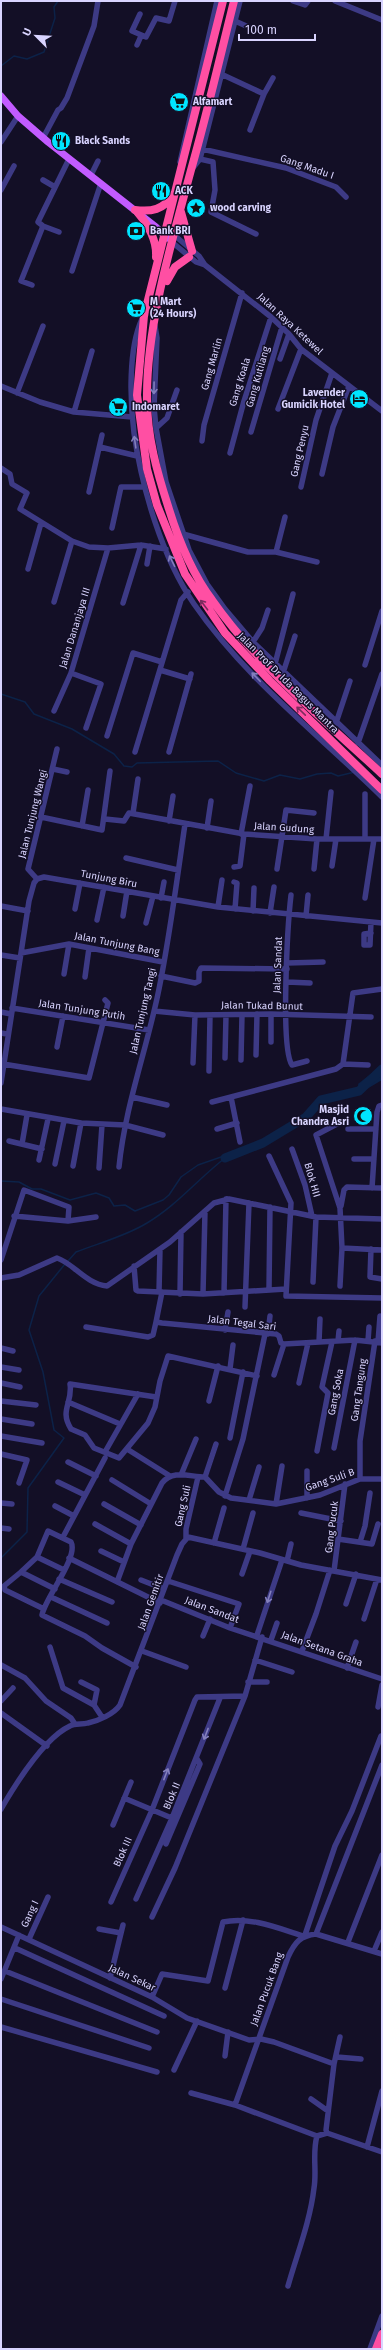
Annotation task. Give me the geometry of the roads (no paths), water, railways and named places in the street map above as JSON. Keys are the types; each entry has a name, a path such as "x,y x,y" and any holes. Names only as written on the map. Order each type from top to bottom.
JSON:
{"highway":[{"name":"Jalan Prof Dr Ida Bagus Mantra","path":"223,1 193,110 165,233 144,316 136,395 147,469 157,506 191,594 270,681 357,769 382,790"},
{"name":"Jalan Prof Dr Ida Bagus Mantra","path":"234,1 192,169 180,210 153,322 147,399 158,458 175,530 189,561 233,629 381,770"},
{"path":"137,212 148,212 159,208 168,201 176,185"},
{"path":"159,300 173,269 191,254 180,210"},
{"path":"137,212 151,231 156,247 150,295"},
{"path":"270,681 280,674"},
{"path":"376,2349 382,2334"}],"main road":[{"name":"Jalan Raya Ketewel","path":"1,96 18,116 43,138 156,227 174,239"}],"street":[{"path":"43,138 66,98 94,26 98,1"},
{"path":"140,14 132,30 146,37 157,18 168,21 175,1"},
{"path":"193,110 217,1"},
{"path":"192,169 200,159 240,1"},
{"path":"293,1 307,3"},
{"path":"335,1 344,3 382,20"},
{"path":"235,21 253,30"},
{"path":"137,45 142,36"},
{"path":"221,74 264,94"},
{"path":"250,130 264,94 273,78"},
{"path":"1,142 18,116"},
{"name":"Gang Madu I","path":"202,149 286,168 336,187 346,197"},
{"path":"59,232 42,226 38,222 70,159"},
{"path":"200,159 213,162 216,190 211,212 256,234"},
{"path":"91,176 98,161"},
{"path":"1,190 14,166"},
{"path":"43,180 55,187"},
{"path":"72,271 101,183"},
{"path":"32,285 21,281 42,226"},
{"name":"Jalan Raya Ketewel","path":"174,239 271,317 301,348 382,411"},
{"name":"Gang Marlin","path":"202,442 204,425 242,293"},
{"path":"144,316 139,326 133,360 132,417 137,456 144,487 166,549 191,594 237,658 302,722 357,769"},
{"name":"Gang Koala","path":"230,453 244,401 271,317"},
{"path":"153,322 157,338 154,407 158,458 183,534 205,585 253,642 275,664 280,674 336,722 358,743 372,760"},
{"path":"17,392 43,326"},
{"name":"Gang Kutilang","path":"251,432 282,327"},
{"path":"280,359 289,334"},
{"path":"278,409 301,348"},
{"path":"74,412 92,351"},
{"name":"Gang Penyu","path":"301,487 316,420 332,373"},
{"path":"1,386 74,412 132,417"},
{"path":"322,474 333,427 349,386"},
{"path":"156,428 167,418 177,390"},
{"path":"89,492 102,435"},
{"path":"100,447 137,456"},
{"path":"1,468 10,474 12,484 27,493 20,509 32,514 41,523 72,540 89,547 108,548 141,545 166,549"},
{"path":"112,528 121,487 144,487"},
{"path":"276,552 285,517"},
{"path":"28,570 41,523"},
{"path":"183,534 248,552 276,552 317,562"},
{"path":"54,602 72,540"},
{"path":"123,603 141,545"},
{"path":"147,564 150,546"},
{"name":"Jalan Dananjaya III","path":"54,711 71,673 108,548"},
{"path":"135,752 181,600 191,594"},
{"path":"275,664 293,594"},
{"path":"253,642 262,628 268,610"},
{"path":"365,665 382,611"},
{"path":"280,674 295,636"},
{"path":"107,736 133,653 162,662"},
{"path":"160,670 191,676 169,752"},
{"path":"71,673 101,684 86,728"},
{"path":"358,743 382,674"},
{"path":"336,722 350,681"},
{"name":"Jalan Tunjung Wangi","path":"37,879 28,869 42,817 57,749"},
{"path":"53,769 67,772"},
{"path":"42,817 102,830 105,819 110,771"},
{"path":"367,778 382,797"},
{"path":"105,819 124,821 126,814 133,813 138,779"},
{"path":"234,867 240,866 250,786"},
{"path":"82,826 88,790"},
{"path":"326,839 331,792"},
{"path":"365,794 365,839"},
{"path":"169,821 173,796"},
{"path":"207,828 211,801"},
{"path":"277,869 286,810 314,813"},
{"name":"Jalan Gudung","path":"133,813 243,834 282,838 382,839"},
{"path":"174,901 185,824"},
{"path":"314,869 317,839"},
{"path":"332,866 336,839"},
{"path":"365,898 374,839"},
{"path":"126,858 178,870"},
{"name":"Tunjung Biru","path":"37,879 44,878 80,883 174,901 218,907 289,915 381,922"},
{"path":"1,1083 20,955 33,886 37,879"},
{"path":"218,907 222,880"},
{"path":"161,898 164,882"},
{"path":"234,882 237,882 235,909"},
{"path":"75,909 80,883"},
{"path":"97,920 104,887"},
{"path":"270,913 274,887"},
{"path":"253,911 254,888"},
{"path":"123,916 127,891"},
{"path":"306,916 308,894"},
{"name":"Jalan Sandat","path":"291,895 286,1015 290,1064 307,1061"},
{"path":"146,923 153,896"},
{"name":"Jalan Tunjung Tangi","path":"119,1167 125,1125 154,1011 174,901"},
{"path":"1,906 28,911"},
{"path":"371,922 371,933"},
{"path":"64,974 68,944"},
{"name":"Jalan Tunjung Bang","path":"1,955 20,955 68,944 163,962"},
{"path":"85,977 89,948"},
{"path":"161,976 195,983 198,981 201,968 287,966 323,962"},
{"path":"287,982 310,984"},
{"path":"343,1064 354,992 382,989"},
{"path":"3,1064 89,1078 108,1003 104,1000"},
{"name":"Jalan Tunjung Putih","path":"1,1012 11,1011 63,1016 149,1030"},
{"name":"Jalan Tukad Bunut","path":"154,1011 196,1015 271,1014 371,1017"},
{"path":"256,1055 257,1014"},
{"path":"271,1014 272,1042"},
{"path":"193,1063 196,1015"},
{"path":"209,1071 210,1015"},
{"path":"224,1058 226,1015"},
{"path":"241,1060 242,1015"},
{"path":"57,1047 63,1016"},
{"path":"1,1033 8,1034"},
{"path":"212,1102 336,1069 343,1064 368,1065"},
{"path":"132,1097 167,1106"},
{"path":"231,1097 240,1142"},
{"path":"372,1188 378,1109 382,1105"},
{"path":"1,1109 81,1124 125,1125 163,1135"},
{"path":"22,1144 27,1115"},
{"path":"39,1160 48,1118"},
{"path":"55,1164 64,1121"},
{"path":"217,1129 237,1123"},
{"path":"73,1166 81,1124"},
{"path":"337,1124 316,1135 333,1181 340,1208 342,1248 340,1286"},
{"path":"99,1168 102,1125"},
{"path":"348,1129 376,1129"},
{"path":"9,1141 42,1149"},
{"name":"Blok HII","path":"292,1149 305,1185 314,1217 313,1282"},
{"path":"269,1156 291,1203 292,1211 286,1296 382,1298"},
{"path":"354,1159 374,1159"},
{"path":"340,1208 346,1188 382,1188"},
{"path":"1,1260 21,1194 25,1190 69,1207 68,1222"},
{"path":"224,1293 226,1199"},
{"path":"1,1278 19,1275 57,1258 100,1285 107,1286 160,1249 218,1200 226,1199 249,1203 292,1211 314,1217 382,1219"},
{"path":"245,1307 249,1203"},
{"path":"269,1290 270,1207"},
{"path":"203,1294 205,1210"},
{"path":"14,1216 68,1222 96,1217"},
{"path":"180,1294 181,1232"},
{"path":"342,1248 382,1250"},
{"path":"86,1326 148,1337 153,1335 160,1292 160,1249"},
{"path":"371,1249 370,1277 382,1278"},
{"path":"134,1266 137,1291 203,1294 286,1289"},
{"path":"225,1330 228,1312"},
{"path":"118,1582 131,1544 162,1483 170,1476 182,1475 201,1477 225,1496 243,1439 270,1316"},
{"name":"Gang Tangung","path":"360,1479 360,1441 378,1342 380,1316"},
{"path":"319,1342 320,1318"},
{"name":"Jalan Tegal Sari","path":"156,1322 279,1335 281,1343 284,1344 355,1340 378,1342"},
{"path":"368,1341 369,1327"},
{"path":"316,1451 328,1393 322,1387 339,1331"},
{"name":"Gang Soka","path":"334,1448 355,1340"},
{"path":"299,1383 308,1343"},
{"path":"274,1375 284,1344"},
{"path":"230,1369 233,1345"},
{"path":"1,1348 13,1351"},
{"path":"156,1396 70,1384 68,1402 64,1414 70,1429 85,1435 91,1446 105,1455 119,1458 148,1422 155,1407 156,1396 168,1356 218,1366 257,1376"},
{"path":"209,1401 218,1366"},
{"path":"1,1367 19,1370"},
{"path":"230,1438 243,1372"},
{"path":"1,1384 20,1387"},
{"path":"63,1537 96,1476 120,1424 138,1394"},
{"path":"1,1401 36,1405"},
{"path":"68,1402 120,1424"},
{"path":"1,1419 32,1424"},
{"path":"1,1436 42,1443"},
{"path":"182,1475 196,1439"},
{"name":"Gang Suli","path":"186,1538 186,1529 201,1477 216,1444"},
{"path":"127,1449 170,1476"},
{"path":"1,1454 27,1460 18,1483"},
{"path":"68,1462 96,1476"},
{"path":"276,1504 282,1466"},
{"path":"249,1500 259,1467"},
{"path":"307,1472 307,1498"},
{"name":"Gang Suli B","path":"225,1496 276,1504 320,1495 360,1479 382,1479"},
{"path":"112,1480 151,1504"},
{"path":"58,1482 85,1496"},
{"name":"Gang Pucuk","path":"302,1651 332,1571 339,1547 338,1539 345,1484"},
{"path":"360,1542 365,1526 370,1493"},
{"path":"1,1502 12,1504"},
{"path":"104,1504 141,1525"},
{"path":"55,1506 74,1516"},
{"path":"214,1542 224,1508"},
{"path":"243,1549 253,1513"},
{"path":"302,1514 341,1521"},
{"path":"95,1524 131,1544"},
{"path":"338,1539 374,1543 378,1524"},
{"path":"1,1528 9,1529"},
{"path":"44,1609 5,1590 6,1584 37,1557 48,1531 63,1537 73,1545 64,1570 44,1609 43,1616 85,1636 102,1648 136,1667"},
{"path":"186,1538 191,1537 214,1542 284,1561 380,1579 364,1619"},
{"name":"Jalan Gemitir","path":"1,1809 25,1770 64,1730 75,1724 87,1724 116,1710 120,1705 136,1667 161,1601 164,1589 186,1538"},
{"path":"152,1917 175,1868 245,1696 255,1660 259,1636 291,1544"},
{"path":"101,1551 124,1562"},
{"path":"242,1574 250,1551"},
{"path":"37,1557 64,1570"},
{"name":"Jalan Sandat","path":"69,1558 161,1601 230,1628 259,1636"},
{"path":"21,1572 54,1589"},
{"path":"346,1604 356,1574"},
{"path":"59,1579 112,1602"},
{"path":"141,1580 164,1589"},
{"path":"168,1581 239,1604 230,1628"},
{"path":"51,1597 107,1623"},
{"path":"203,1636 210,1619"},
{"path":"271,1640 277,1623"},
{"name":"Jalan Setana Graha","path":"259,1636 382,1679"},
{"path":"347,1668 356,1642"},
{"path":"50,1647 63,1688 94,1705 102,1717"},
{"path":"142,1651 186,1666"},
{"path":"255,1660 292,1672"},
{"path":"1,1665 25,1678 46,1701 71,1718 75,1724"},
{"path":"81,1682 97,1690 94,1705"},
{"path":"248,1682 267,1682"},
{"path":"378,1707 382,1685"},
{"path":"1,1701 13,1688"},
{"path":"220,1698 245,1696"},
{"name":"Blok III","path":"111,1902 152,1810 195,1700 197,1697 220,1698"},
{"name":"Blok II","path":"136,1900 174,1819 220,1698"},
{"path":"1,1712 47,1746"},
{"name":"Jalan Pucuk Bang","path":"258,2040 288,1957 296,1942 304,1935 335,1846 381,1736"},
{"path":"316,1934 382,1765"},
{"path":"113,1825 131,1782"},
{"path":"124,1798 174,1819 166,1844"},
{"path":"348,1942 382,1855"},
{"name":"Gang I","path":"29,1939 48,1897"},
{"path":"225,1988 243,1920"},
{"path":"152,1997 162,1974 208,1981 221,1924 225,1922 243,1920 275,1926 304,1935 316,1934 348,1942 382,1954"},
{"path":"110,1978 123,1925"},
{"name":"Jalan Sekar","path":"1,1927 19,1934 152,1997 197,2021 249,2040 274,2042 334,2064"},
{"path":"99,1929 121,1933"},
{"path":"374,1951 382,1932"},
{"path":"1,1979 15,1948 19,1934"},
{"path":"15,1948 164,2016"},
{"path":"5,1971 158,2032"},
{"path":"1,1999 148,2048"},
{"path":"174,2070 197,2021"},
{"path":"1,2027 157,2072"},
{"path":"225,2056 228,2032"},
{"path":"327,2133 328,2111 334,2064 337,2057 340,2038"},
{"path":"235,2106 258,2040"},
{"path":"337,2057 361,2059"},
{"path":"367,2147 382,2091"},
{"path":"191,2093 235,2106 317,2136 327,2133 382,2152"},
{"path":"311,2099 328,2111"},
{"path":"288,2286 311,2207 315,2186 314,2147 317,2136"},
{"path":"370,2349 382,2316"}],"water":[{"path":"382,1065 382,1080 360,1093 358,1084"}],"waterway":[{"path":"1,66 14,56 27,59 44,52 55,18 54,7 58,1"},
{"path":"1,694 25,702 34,714 72,729 114,754 124,766 132,767 137,763 218,761 236,773 264,781 280,775 300,779 317,774 331,773 338,776 355,772"},
{"path":"225,1158 263,1143 306,1117 321,1100 359,1091 382,1069"},
{"path":"1,1181 19,1182 32,1189 41,1189 70,1200 96,1193 109,1198 114,1206 125,1205 135,1211 163,1200 169,1195 181,1177 198,1165 221,1157 225,1158"},
{"path":"68,1261 76,1252 130,1232 158,1216 168,1209 225,1158"},
{"path":"1,1558 27,1532 28,1488 64,1438 54,1430 43,1372 29,1330 39,1296 65,1264"}],"place":[{"name":"Alfamart","path":"179,102"},
{"name":"Black Sands","path":"61,141"},
{"name":"ACK","path":"161,191"},
{"name":"wood carving","path":"196,208"},
{"name":"Bank BRI","path":"136,231"},
{"name":"M Mart (24 Hours)","path":"136,308"},
{"name":"Lavender Gumicik Hotel","path":"359,399"},
{"name":"Indomaret","path":"118,407"},
{"name":"Masjid Chandra Asri","path":"363,1116"}]}
